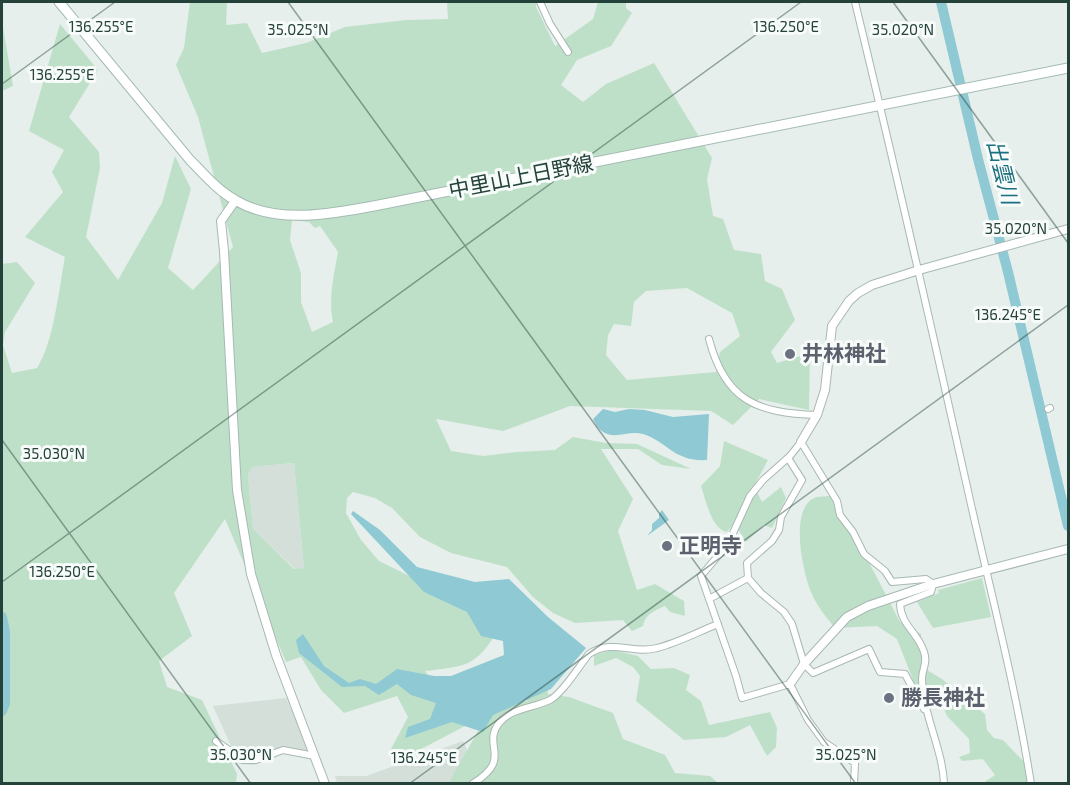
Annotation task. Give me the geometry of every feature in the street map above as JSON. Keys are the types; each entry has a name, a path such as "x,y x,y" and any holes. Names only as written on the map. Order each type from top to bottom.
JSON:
{"main road":[{"name":"中里山上日野線","path":"60,2 190,160 212,183 235,201 276,213 302,216 331,214 1068,68"}],"street":[{"path":"540,2 550,24 568,52"},
{"path":"855,2 919,270 1027,751 1031,783"},
{"path":"235,201 220,221 224,251 237,490 251,574 260,608 325,783"},
{"path":"1066,550 891,596 847,617 804,664 790,684 742,698 701,576 728,544 750,496 763,480 788,458 801,442 817,415 825,390 832,326 843,309 858,293 866,288 919,270 1068,229"},
{"path":"709,339 719,368 741,397 762,408 817,415"},
{"path":"801,442 837,501 840,515 853,532 864,554 885,571 892,582 926,579 933,584"},
{"path":"788,458 802,480 781,517 779,530 772,541 747,564 748,578 761,593 784,612 792,624 804,664 813,673 869,649 880,672 905,674 927,715"},
{"path":"709,599 748,578"},
{"path":"933,584 931,592 900,604 900,615 920,642 925,654 926,661 922,677 927,715 944,783"},
{"path":"472,783 486,774 496,760 495,730 501,720 510,714 552,699 589,654 596,649 611,646 640,651 658,648 718,624"},
{"path":"790,684 808,720 824,742 855,763 855,783"},
{"path":"216,741 243,760 256,760 283,750 316,756"}],"shaded area":[{"path":"294,463 304,568 295,569 253,529 248,475 252,467"},
{"path":"286,698 314,759 283,750 264,757 255,765 239,764 213,706"},
{"path":"463,741 482,783 337,783 335,776 366,776"}],"green space":[{"path":"190,2 227,2 226,25 247,23 262,53 306,43 345,27 406,20 448,19 447,2 536,2 536,7 555,46 593,19 598,2 626,2 626,8 632,13 611,46 577,60 561,85 583,102 606,84 654,63 712,158 707,179 713,216 723,219 734,250 761,254 765,281 782,289 795,320 771,352 777,363 810,353 809,410 759,399 733,425 711,411 570,406 503,431 436,419 451,451 483,456 555,450 573,437 606,443 637,444 691,469 662,465 638,449 601,449 633,499 618,531 637,590 655,584 684,601 685,616 670,612 665,606 651,613 643,626 632,631 623,620 575,623 553,613 533,597 507,567 451,553 420,537 392,508 375,498 353,492 347,498 346,513 361,540 379,561 456,599 497,632 475,659 459,666 425,671 467,725 406,757 391,749 408,717 397,696 344,713 321,690 301,657 286,662 225,519 174,593 192,636 159,661 167,687 202,700 237,774 236,783 2,783 2,264 17,262 35,283 5,332 3,345 12,373 37,368 43,357 52,330 65,257 25,237 63,192 52,172 64,150 29,131 60,24 98,70 69,117 99,152 100,168 86,237 118,280 162,203 175,156 191,189 168,268 193,290 233,247 198,117 176,65 184,48","holes":["292,220 309,222 315,228 320,226 338,252 331,296 333,322 312,332 301,302 301,273 290,240","687,288 732,313 740,336 720,352 716,372 627,380 606,355 608,335 614,324 631,326 634,302 646,291","294,463 304,568 294,569 253,529 248,475 252,467"]},
{"path":"2,21 13,86 2,91"},
{"path":"724,441 768,460 754,486 762,502 781,487 786,498 772,528 764,525 746,542 734,523 727,532 717,526 701,486 720,466"},
{"path":"815,497 835,497 900,622 921,634 922,667 942,679 985,714 987,730 994,738 1003,740 1026,764 1029,783 983,783 995,775 983,759 962,761 959,757 970,753 969,739 947,716 943,706 922,703 897,639 877,626 835,628 822,611 811,592 805,571 800,528 806,505"},
{"path":"982,578 991,617 933,628 917,602 939,593 938,590"},
{"path":"613,650 638,656 651,669 674,668 690,675 686,690 701,701 709,725 770,712 777,728 776,747 767,756 750,725 726,737 684,740 636,701 640,676 633,667 616,658 594,666 594,655"},
{"path":"547,675 548,694 569,697 613,713 623,739 665,755 675,773 710,776 718,783 448,784 491,708 527,701 535,679"}],"water":[{"path":"603,409 615,412 629,409 645,410 673,417 709,414 707,460 696,460 679,455 652,437 643,434 610,435 605,433 593,419"},
{"path":"662,510 669,520 647,536 652,530 652,524 659,518"},
{"path":"353,511 380,530 417,567 475,582 509,579 548,617 586,648 551,689 493,715 483,732 452,722 405,738 408,727 430,719 436,703 411,695 397,684 379,695 365,686 342,687 299,653 296,640 303,634 324,666 349,683 360,679 376,684 397,669 434,676 451,676 504,655 503,641 481,636 467,612 424,592 351,514"}],"waterway":[{"name":"出雲川","path":"941,2 1068,526"},
{"path":"2,617 5,632 5,703 2,711"}],"place":[{"name":"井林神社","path":"790,354"},
{"name":"正明寺","path":"667,546"},
{"name":"勝長神社","path":"889,698"}]}
